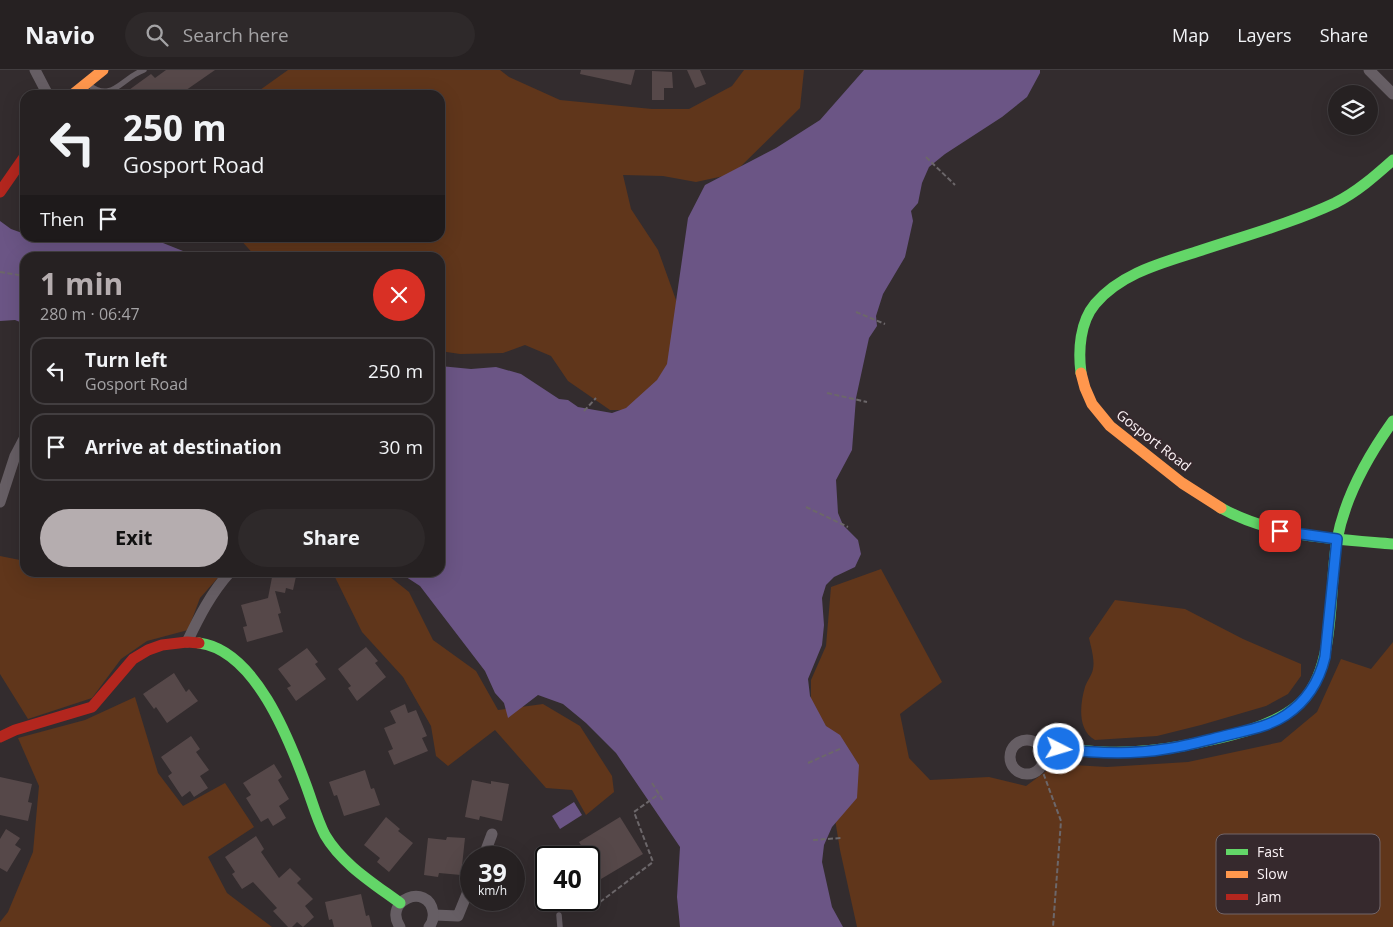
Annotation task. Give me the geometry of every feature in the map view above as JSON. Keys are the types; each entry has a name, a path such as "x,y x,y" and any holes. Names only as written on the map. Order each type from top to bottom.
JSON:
{"street":[{"path":"36,70 46,90"},
{"path":"78,90 103,70"},
{"path":"1369,70 1393,94"},
{"name":"Gosport Road","path":"1393,160 1361,188 1326,207 1149,268 1118,283 1095,304 1090,312 1081,336 1079,350 1082,379 1094,409 1110,426 1190,488 1229,512 1253,522 1287,532 1393,544"},
{"path":"0,192 20,163"},
{"path":"1043,750 1137,752 1164,750 1260,727 1286,715 1306,698 1315,686 1325,657 1337,539 1362,469 1372,450 1393,421"},
{"path":"0,502 20,446"},
{"path":"187,642 204,607 226,577"},
{"path":"0,737 15,730 92,707 133,660 148,650 162,645 187,642 204,644 232,658 254,681 275,711 297,760 324,833 334,850 352,867 400,903"},
{"path":"1025,740 1035,742 1043,750 1044,762 1041,767 1031,774 1020,773 1011,765 1009,754 1015,744 1025,740"},
{"path":"487,846 492,834"},
{"path":"400,927 396,918 397,910 400,903 413,896 427,901 432,907 434,915 429,927"},
{"path":"434,915 458,916 460,911"}],"lane":[{"path":"112,90 136,73 144,70"},
{"path":"86,83 95,90"},
{"path":"559,915 560,927"}],"path":[{"path":"926,157 955,185"},
{"path":"0,272 20,275"},
{"path":"856,312 885,324"},
{"path":"827,393 866,402"},
{"path":"584,411 596,398"},
{"path":"806,507 848,527"},
{"path":"808,763 842,748"},
{"path":"1041,767 1061,821 1053,927"},
{"path":"652,783 664,802"},
{"path":"600,902 653,862 634,812 659,794"},
{"path":"813,840 841,838"}],"shaded area":[{"path":"288,70 500,70 509,77 560,100 652,109 689,109 732,86 744,70 804,70 800,108 733,174 696,182 663,176 623,175 631,209 658,250 676,300 677,357 635,410 610,410 568,381 551,356 525,345 503,353 460,354 445,352 445,252 252,252 243,242 445,242 445,90 260,90"},
{"path":"864,70 1040,70 1027,97 1002,117 945,154 929,167 922,183 918,203 911,211 913,221 905,257 883,294 876,316 877,326 869,338 856,398 852,450 836,480 838,513 843,525 858,540 861,554 855,567 834,577 826,585 822,598 824,625 822,645 808,679 810,696 826,726 840,735 859,765 857,798 832,827 824,845 822,862 832,907 843,927 680,927 677,897 680,847 616,753 586,723 563,704 538,695 508,718 504,703 495,693 485,671 420,586 406,577 445,577 445,366 471,369 496,367 521,374 559,399 568,400 578,407 612,413 626,408 657,380 667,364 688,218 705,185 776,148 820,120"},
{"path":"0,221 11,229 20,232 20,242 160,242 186,252 20,252 20,322 15,320 0,321"},
{"path":"0,556 20,560 20,577 218,577 200,598 188,630 147,641 121,659 92,698 28,719 0,674"},
{"path":"881,569 942,682 900,714 909,758 930,780 989,777 1026,786 1056,764 1107,767 1188,762 1281,742 1317,712 1341,659 1371,669 1393,642 1393,927 857,927 811,702 811,680 826,646 831,587"},
{"path":"335,577 390,577 409,592 433,640 476,671 498,710 543,704 580,726 612,776 614,792 586,815 572,790 546,788 495,730 448,766 436,756 431,726 403,677 362,632"},
{"path":"1115,600 1185,609 1243,639 1301,664 1301,676 1288,694 1266,706 1157,736 1095,740 1085,730 1081,716 1083,694 1093,665 1089,638"},
{"path":"135,697 158,773 183,806 225,783 254,827 208,857 227,893 272,927 0,927 0,922 8,912 33,852 39,786 18,738 85,720"},
{"path":"574,802 582,815 560,829 552,816"}],"building":[{"path":"166,70 215,70 186,90 129,90 151,74 155,78"},
{"path":"581,70 635,70 631,85 580,74"},
{"path":"687,70 700,70 706,84 695,88"},
{"path":"652,71 672,72 673,88 664,88 664,100 652,100"},
{"path":"272,577 296,577 293,590 286,588 285,593 275,591 281,613 278,614 283,632 247,642 243,627 247,626 241,605 268,598"},
{"path":"366,647 378,661 375,663 386,677 357,701 348,688 351,686 338,669"},
{"path":"307,648 318,662 315,664 326,679 296,701 287,688 291,686 278,669"},
{"path":"174,673 186,692 189,689 198,701 167,723 156,707 154,709 143,694"},
{"path":"405,704 408,713 416,710 427,736 422,738 428,751 394,765 388,751 393,749 384,728 396,723 390,711"},
{"path":"191,736 200,749 196,752 209,770 200,776 208,788 194,797 190,791 182,797 168,776 172,773 161,757"},
{"path":"274,764 282,777 278,780 289,799 279,806 286,818 273,826 268,818 261,822 246,798 251,795 243,783"},
{"path":"365,770 371,789 374,788 380,805 344,816 337,795 334,796 329,782"},
{"path":"0,777 32,784 28,802 32,803 28,821 0,815"},
{"path":"472,780 491,784 491,781 509,784 502,821 480,816 479,820 465,817"},
{"path":"386,817 400,829 398,831 413,843 389,872 377,862 380,858 364,845"},
{"path":"620,817 643,854 601,879 600,846 581,846 579,842"},
{"path":"6,829 20,838 15,845 21,849 7,872 0,868 0,839"},
{"path":"256,836 264,849 261,852 279,878 290,868 301,879 297,883 313,899 305,906 314,917 303,927 297,922 292,927 288,927 273,911 277,908 253,882 242,889 232,874 235,872 225,857"},
{"path":"447,837 465,838 464,846 460,846 460,875 439,873 438,877 424,875 428,838 446,840"},
{"path":"361,894 366,916 369,915 372,927 334,927 332,919 329,920 325,902"}],"traffic: fast":[{"path":"1081,373 1080,346 1086,319 1095,304 1117,284 1143,270 1285,223 1335,203 1373,178 1393,160"},
{"path":"1043,750 1066,749 1123,752 1172,748 1258,727 1286,714 1298,705 1311,690 1320,672 1326,651 1334,559 1346,508 1366,462 1393,421"},
{"path":"1221,508 1241,518 1283,531 1327,538 1393,544"},
{"path":"199,643 219,649 237,662 253,679 267,699 290,744 325,835 349,864 400,903"}],"traffic: slow":[{"path":"78,90 103,70"},
{"path":"1081,373 1092,404 1110,426 1182,483 1221,508"}],"traffic: jam":[{"path":"0,192 20,163"},
{"path":"0,737 15,730 92,707 133,659 148,650 162,645 187,642 199,643"}],"route":[{"path":"1059,749 1137,752 1185,746 1260,727 1286,715 1306,698 1315,686 1325,657 1337,539 1280,531"}]}
